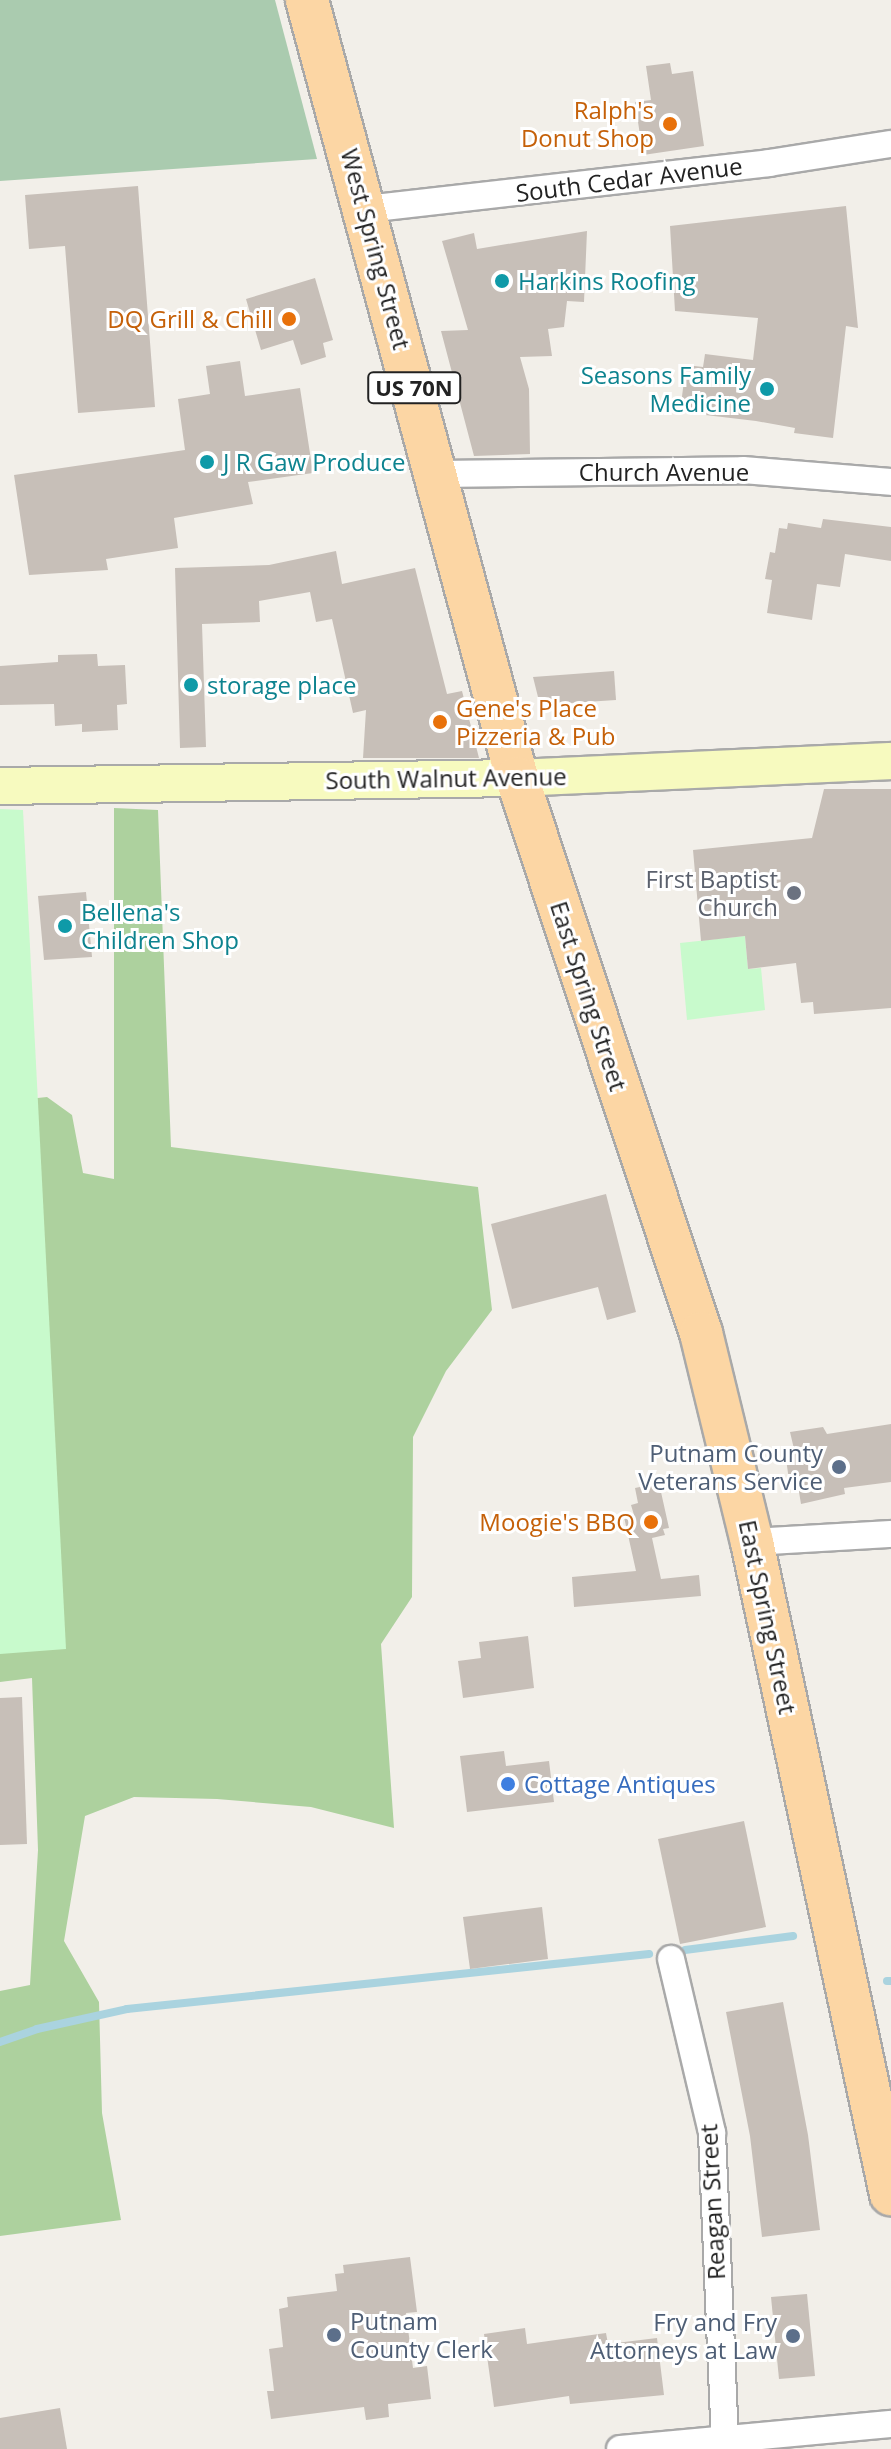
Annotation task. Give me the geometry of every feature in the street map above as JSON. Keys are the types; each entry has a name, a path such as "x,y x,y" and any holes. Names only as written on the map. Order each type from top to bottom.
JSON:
{"main road":[{"name":"West Spring Street","path":"307,0 366,209 517,778"},
{"name":"East Spring Street","path":"517,778 614,1075 675,1245 701,1333 752,1542 891,2194"}],"street":[{"name":"South Cedar Avenue","path":"366,209 769,163 891,144"},
{"name":"Church Avenue","path":"437,474 743,470 891,482"},
{"name":"South Walnut Avenue","path":"0,786 517,778 891,761"},
{"path":"752,1542 891,1534"},
{"name":"Reagan Street","path":"671,1959 712,2133 725,2444"},
{"path":"620,2449 725,2444 891,2424"}],"green space":[{"path":"0,0 275,0 317,159 0,181"},
{"path":"114,808 158,810 171,1147 478,1187 492,1310 446,1371 413,1437 412,1597 381,1644 394,1828 311,1807 217,1799 134,1797 85,1816 64,1941 99,2002 102,2113 121,2220 0,2236 0,1991 30,1985 38,1850 32,1678 0,1682 0,1102 47,1097 72,1115 83,1173 114,1179"},
{"path":"0,809 23,810 66,1649 0,1654"},
{"path":"745,936 748,969 761,968 765,1010 687,1020 680,943"}],"building":[{"name":"Ralph's Donut Shop","path":"670,63 672,74 693,71 704,146 643,155 635,102 651,100 646,66"},
{"path":"138,186 155,407 78,413 65,246 29,249 25,195"},
{"path":"846,206 858,328 846,326 833,438 794,433 795,428 756,421 680,412 686,365 703,367 705,354 753,360 758,318 675,311 670,226"},
{"path":"587,231 584,302 567,301 564,327 548,329 552,356 520,357 529,389 530,454 474,456 441,331 468,330 442,241 474,233 477,249"},
{"name":"DQ Grill & Chill","path":"315,278 333,340 323,343 326,357 301,365 293,340 261,350 246,299"},
{"name":"J R Gaw Produce","path":"240,361 245,396 300,388 313,473 248,482 253,504 174,518 178,548 106,559 108,570 29,575 14,475 185,450 178,399 210,394 206,366"},
{"path":"823,519 891,527 891,561 845,554 840,587 817,584 812,620 767,613 772,580 765,579 770,552 775,553 779,528 787,529 788,523 821,528"},
{"path":"336,551 342,584 415,568 447,694 462,691 479,758 363,758 366,710 353,713 332,619 316,622 310,592 259,601 260,622 202,624 206,747 180,748 175,568 269,565"},
{"path":"97,654 98,666 125,665 127,704 117,705 118,730 82,732 82,724 55,726 54,704 0,705 0,666 58,662 58,655"},
{"path":"614,671 616,700 540,705 533,677"},
{"name":"First Baptist Church","path":"824,789 891,789 891,1008 814,1014 813,1002 801,1003 796,963 748,969 745,936 701,941 693,850 812,838"},
{"name":"Bellena's Children Shop","path":"86,892 92,957 44,960 38,896"},
{"path":"606,1194 636,1312 607,1320 598,1287 512,1309 491,1224"},
{"name":"Putnam County Veterans Service","path":"891,1424 891,1482 844,1488 845,1494 801,1504 798,1486 790,1487 785,1452 794,1449 790,1432 823,1427 827,1434"},
{"path":"659,1483 669,1528 663,1529 665,1535 652,1538 661,1579 699,1575 701,1596 574,1607 572,1577 636,1571 624,1517 634,1515 631,1505 638,1503 635,1488"},
{"path":"528,1636 534,1688 463,1698 458,1661 481,1658 479,1642"},
{"path":"22,1697 27,1844 0,1845 0,1698"},
{"name":"Cottage Antiques","path":"504,1751 506,1766 549,1761 554,1802 467,1812 460,1756"},
{"path":"744,1821 766,1927 680,1944 658,1839"},
{"path":"542,1907 548,1959 470,1969 463,1917"},
{"path":"783,2002 808,2135 820,2230 762,2237 750,2136 726,2012"},
{"name":"Putnam County Clerk","path":"410,2257 417,2312 406,2313 413,2368 427,2366 431,2399 388,2404 389,2417 366,2420 364,2407 271,2419 267,2391 274,2391 269,2349 283,2347 279,2309 288,2307 287,2297 337,2291 335,2274 344,2273 343,2265"},
{"name":"Fry and Fry Attorneys at Law","path":"807,2294 815,2376 779,2379 771,2297"},
{"path":"525,2328 527,2344 606,2333 608,2344 657,2338 664,2395 570,2404 569,2396 494,2407 484,2334"},
{"path":"60,2408 67,2449 0,2449 0,2418"}],"waterway":[{"path":"685,1950 793,1936"},
{"path":"0,2042 37,2029 127,2009 649,1954"}],"place":[{"name":"Ralph's Donut Shop","path":"670,124"},
{"name":"Harkins Roofing","path":"502,281"},
{"name":"DQ Grill & Chill","path":"289,319"},
{"name":"Seasons Family Medicine","path":"767,389"},
{"name":"J R Gaw Produce","path":"207,462"},
{"name":"storage place","path":"191,685"},
{"name":"Gene's Place Pizzeria & Pub","path":"440,722"},
{"name":"First Baptist Church","path":"794,893"},
{"name":"Bellena's Children Shop","path":"65,926"},
{"name":"Putnam County Veterans Service","path":"839,1467"},
{"name":"Moogie's BBQ","path":"651,1522"},
{"name":"Cottage Antiques","path":"508,1784"},
{"name":"Putnam County Clerk","path":"334,2335"},
{"name":"Fry and Fry Attorneys at Law","path":"793,2336"}]}
